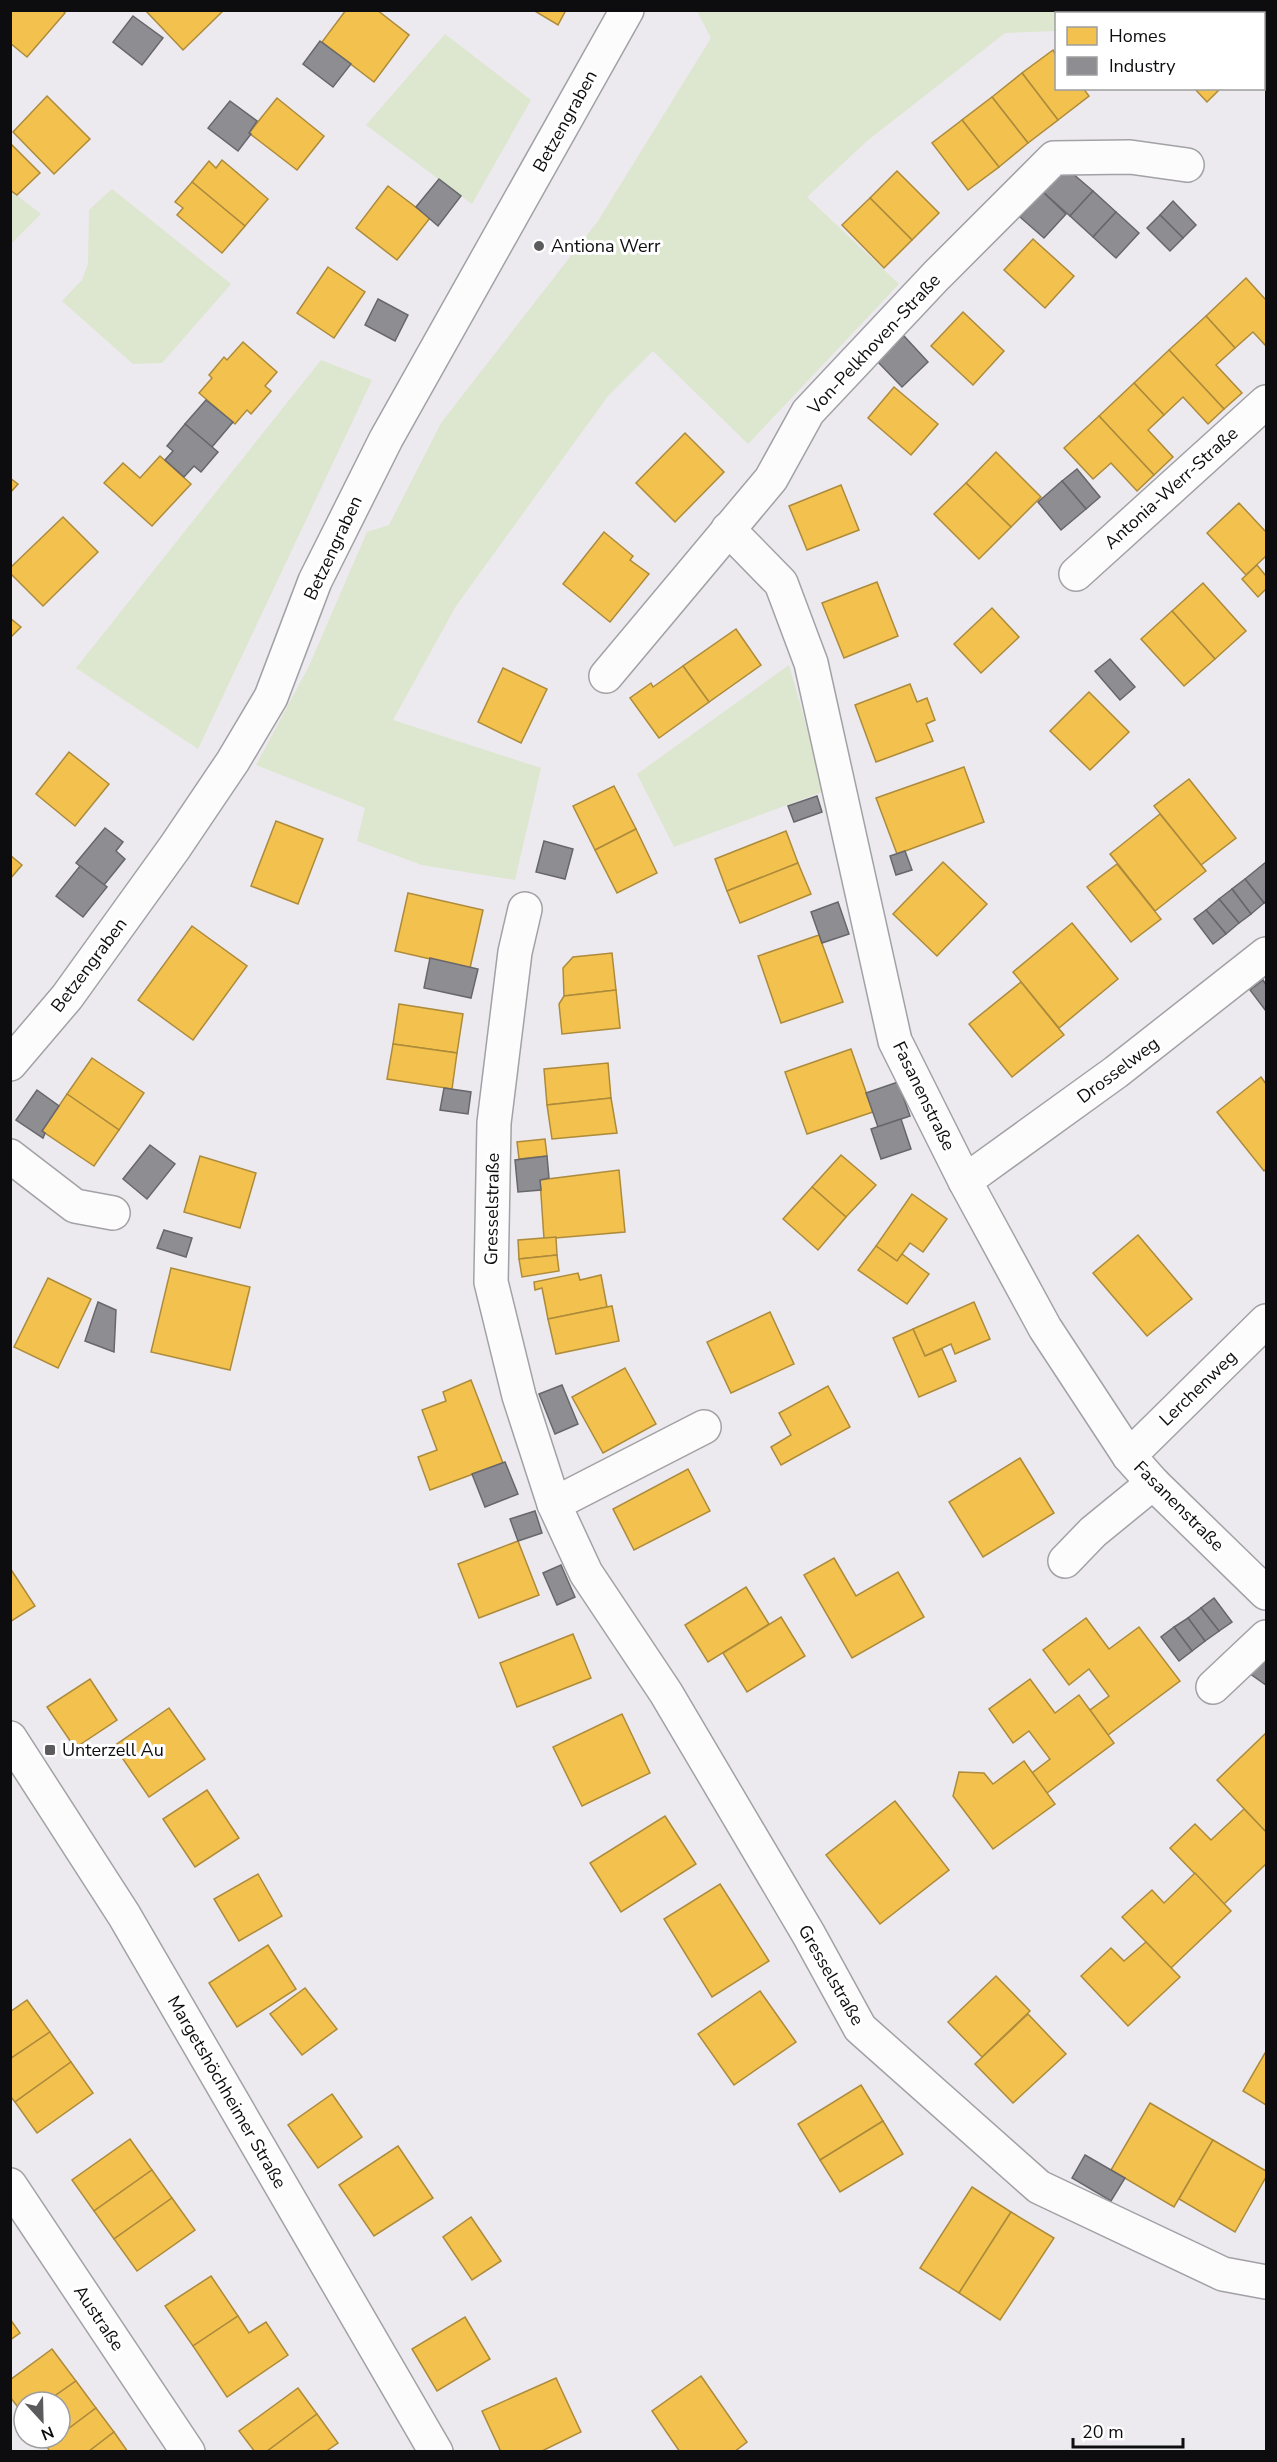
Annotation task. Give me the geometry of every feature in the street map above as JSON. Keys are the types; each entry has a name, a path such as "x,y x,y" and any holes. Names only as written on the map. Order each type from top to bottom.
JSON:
{"street":[{"name":"Betzengraben","path":"10,1064 67,997 175,847 233,761 265,706 315,581 386,439 627,10"},
{"name":"Von-Pelkhoven-Straße","path":"606,676 771,479 808,412 936,276 1054,158 1130,157 1187,165"},
{"name":"Antonia-Werr-Straße","path":"1076,574 1266,402"},
{"name":"Fasanenstraße","path":"728,529 781,583 811,663 895,1041 965,1180 1045,1328 1129,1456 1153,1483 1266,1593"},
{"name":"Gresselstraße","path":"525,909 515,952 494,1123 491,1282 519,1396 554,1504 586,1573 666,1693 809,1935 860,2028 1039,2187 1223,2274 1266,2282"},
{"name":"Drosselweg","path":"965,1180 1116,1072 1266,954"},
{"path":"10,1156 75,1206 113,1214"},
{"name":"Lerchenweg","path":"1129,1456 1266,1321"},
{"path":"554,1504 704,1427"},
{"path":"1065,1561 1093,1532 1153,1483"},
{"path":"1213,1687 1266,1637"},
{"name":"Margetshöchheimer Straße","path":"10,1738 124,1915 436,2451"},
{"name":"Austraße","path":"10,2185 188,2451"}],"green space":[{"path":"697,11 1139,11 1055,12 1055,31 1005,33 867,141 807,197 899,284 748,444 653,351 608,396 456,606 393,720 541,768 515,880 422,865 357,841 365,808 256,765 309,666 367,532 389,525 441,423 598,221 711,38"},
{"path":"445,34 531,100 472,204 366,125"},
{"path":"112,189 231,284 162,363 133,364 62,301 82,280 88,264 89,210"},
{"path":"11,191 41,214 10,244"},
{"path":"321,360 372,380 198,749 76,668"},
{"path":"789,665 825,791 674,847 637,774"}],"building: Homes":[{"path":"10,10 63,10 65,13 27,57 10,43"},
{"path":"145,10 224,10 183,50"},
{"path":"346,10 377,10 409,35 374,82 322,42"},
{"path":"533,10 566,10 558,25"},
{"path":"1234,10 1266,10 1266,54 1265,12 1232,12"},
{"path":"1053,50 1055,53 1055,90 1084,90 1089,96 1058,120 1022,73"},
{"path":"1022,73 1058,120 1028,143 992,97"},
{"path":"1196,90 1219,90 1207,102"},
{"path":"47,96 90,139 54,174 13,132"},
{"path":"992,97 1028,143 999,167 962,120"},
{"path":"277,98 324,136 297,170 249,133"},
{"path":"962,120 999,167 968,190 932,143"},
{"path":"10,143 40,173 17,195 10,190"},
{"path":"222,160 268,199 245,226 192,182 209,161 216,168"},
{"path":"897,171 939,213 912,240 870,198"},
{"path":"192,182 245,226 222,253 177,215 183,208 175,202"},
{"path":"388,186 430,218 397,260 356,228"},
{"path":"870,198 912,240 884,268 842,225"},
{"path":"1033,239 1074,276 1045,308 1004,270"},
{"path":"328,267 365,292 334,338 297,313"},
{"path":"1246,278 1266,300 1266,346 1253,332 1235,348 1206,316"},
{"path":"963,312 1004,351 973,385 931,346"},
{"path":"1206,316 1235,348 1216,365 1242,393 1224,409 1169,350"},
{"path":"243,342 277,372 265,386 271,391 251,414 247,410 235,424 199,393 212,378 209,375 224,357 227,360"},
{"path":"1169,350 1224,409 1208,424 1183,397 1164,415 1134,383"},
{"path":"1134,383 1164,415 1148,430 1173,457 1154,475 1099,416"},
{"path":"894,387 938,424 911,455 868,418"},
{"path":"1099,416 1154,475 1137,491 1111,463 1093,479 1064,448"},
{"path":"685,433 724,472 675,522 636,483"},
{"path":"996,452 1041,497 1011,527 966,483"},
{"path":"160,456 191,484 152,526 104,483 123,463 140,478"},
{"path":"10,478 18,484 10,493"},
{"path":"966,483 1011,527 979,559 934,514"},
{"path":"841,485 859,530 807,550 789,506"},
{"path":"1239,503 1266,532 1266,556 1246,575 1207,533"},
{"path":"63,517 98,552 43,606 10,573 10,568"},
{"path":"604,532 633,556 630,560 649,574 610,622 563,584"},
{"path":"1257,565 1266,576 1266,589 1258,597 1242,579"},
{"path":"877,582 898,636 844,658 822,603"},
{"path":"1203,583 1246,631 1215,659 1172,611"},
{"path":"992,608 1019,637 981,673 954,644"},
{"path":"1172,611 1215,659 1184,686 1141,639"},
{"path":"10,618 21,627 10,638"},
{"path":"736,629 761,665 709,702 683,666"},
{"path":"683,666 709,702 659,738 630,698 651,683 653,687"},
{"path":"503,668 547,689 521,743 478,722"},
{"path":"910,684 917,702 927,698 935,720 926,724 933,741 876,762 855,705"},
{"path":"1089,692 1129,732 1090,770 1050,731"},
{"path":"69,752 109,784 75,826 36,794"},
{"path":"964,767 984,822 897,854 876,798"},
{"path":"1189,779 1236,838 1201,865 1154,806"},
{"path":"614,786 636,829 595,850 573,806"},
{"path":"1160,814 1206,871 1155,911 1110,854"},
{"path":"276,821 323,839 298,904 251,886"},
{"path":"636,829 657,873 617,893 595,850"},
{"path":"786,831 798,863 727,891 715,859"},
{"path":"10,855 22,865 10,879"},
{"path":"943,862 987,904 937,956 893,914"},
{"path":"798,863 811,894 740,923 727,891"},
{"path":"1117,864 1161,919 1131,942 1087,887"},
{"path":"408,893 483,910 470,968 395,951"},
{"path":"1072,923 1118,979 1059,1028 1013,972"},
{"path":"192,926 247,966 193,1040 138,1000"},
{"path":"819,935 843,1002 781,1023 758,956"},
{"path":"612,953 616,990 564,996 563,968 573,957"},
{"path":"1021,982 1064,1035 1012,1077 969,1024"},
{"path":"616,990 620,1028 562,1034 559,1004 564,996"},
{"path":"399,1004 463,1014 457,1053 393,1044"},
{"path":"393,1044 457,1053 452,1089 387,1079"},
{"path":"851,1049 873,1112 807,1134 785,1072"},
{"path":"92,1058 144,1093 119,1130 67,1094"},
{"path":"608,1063 611,1098 547,1105 544,1069"},
{"path":"1261,1077 1266,1084 1266,1169 1264,1171 1217,1112"},
{"path":"67,1094 119,1130 94,1166 42,1131"},
{"path":"611,1098 617,1133 552,1139 547,1105"},
{"path":"545,1139 547,1156 519,1159 517,1142"},
{"path":"841,1155 876,1185 846,1217 812,1187"},
{"path":"200,1156 256,1173 240,1228 184,1212"},
{"path":"619,1170 625,1232 544,1239 540,1180"},
{"path":"812,1187 846,1217 818,1250 783,1219"},
{"path":"912,1194 947,1219 923,1252 910,1243 897,1261 876,1246"},
{"path":"1138,1235 1192,1299 1147,1336 1093,1273"},
{"path":"556,1237 557,1255 519,1259 518,1240"},
{"path":"876,1246 897,1261 902,1254 929,1274 907,1304 858,1270"},
{"path":"557,1255 559,1271 522,1277 519,1259"},
{"path":"171,1268 250,1287 230,1370 151,1352"},
{"path":"578,1273 580,1280 601,1275 607,1307 548,1319 542,1288 535,1290 534,1282"},
{"path":"48,1278 91,1299 58,1368 14,1347"},
{"path":"974,1302 990,1339 955,1354 951,1344 925,1356 913,1329"},
{"path":"612,1306 619,1341 556,1354 548,1319"},
{"path":"770,1312 794,1364 731,1393 707,1342"},
{"path":"913,1329 925,1356 942,1349 956,1381 919,1397 893,1338"},
{"path":"625,1368 656,1424 603,1453 572,1397"},
{"path":"471,1380 503,1463 430,1490 418,1457 437,1450 422,1410 446,1401 443,1392"},
{"path":"828,1386 850,1427 781,1465 771,1447 791,1435 779,1413"},
{"path":"1020,1458 1054,1513 983,1557 949,1502"},
{"path":"688,1469 710,1511 634,1550 613,1509"},
{"path":"518,1541 539,1595 479,1618 458,1564"},
{"path":"834,1558 856,1596 898,1572 924,1617 852,1658 804,1575"},
{"path":"10,1568 35,1606 10,1622"},
{"path":"746,1587 769,1624 708,1662 685,1625"},
{"path":"781,1617 805,1656 747,1692 723,1653"},
{"path":"1086,1618 1109,1649 1139,1627 1180,1681 1108,1735 1090,1710 1109,1696 1089,1669 1069,1685 1043,1650"},
{"path":"573,1634 591,1678 517,1707 500,1663"},
{"path":"90,1679 117,1720 75,1748 47,1707"},
{"path":"1030,1679 1055,1713 1079,1695 1114,1743 1047,1793 1032,1773 1050,1759 1029,1731 1013,1743 989,1709"},
{"path":"169,1708 205,1759 149,1797 114,1746"},
{"path":"622,1714 650,1773 582,1806 553,1747"},
{"path":"1266,1733 1266,1832 1217,1780"},
{"path":"1024,1761 1055,1804 993,1849 953,1796 959,1772 984,1773 993,1784"},
{"path":"207,1790 239,1838 195,1867 163,1819"},
{"path":"895,1801 949,1870 880,1924 826,1855"},
{"path":"1244,1809 1266,1832 1266,1864 1224,1904 1170,1848 1195,1824 1211,1840"},
{"path":"665,1816 696,1864 621,1912 590,1863"},
{"path":"1195,1873 1231,1911 1171,1968 1122,1917 1152,1890 1164,1903"},
{"path":"258,1874 282,1916 239,1941 214,1899"},
{"path":"720,1884 769,1961 712,1997 664,1919"},
{"path":"1146,1942 1180,1977 1128,2026 1081,1976 1111,1948 1124,1961"},
{"path":"268,1945 296,1989 237,2027 209,1983"},
{"path":"996,1976 1030,2011 982,2057 948,2022"},
{"path":"305,1988 337,2029 302,2055 270,2014"},
{"path":"760,1991 796,2042 734,2085 698,2034"},
{"path":"27,2000 50,2032 10,2059 10,2012"},
{"path":"1028,2014 1066,2054 1013,2103 975,2064"},
{"path":"50,2032 71,2062 15,2102 10,2096 10,2059"},
{"path":"1266,2053 1266,2105 1243,2091"},
{"path":"71,2062 93,2093 37,2133 15,2102"},
{"path":"861,2085 883,2121 820,2160 798,2124"},
{"path":"332,2094 362,2137 318,2168 288,2125"},
{"path":"1150,2103 1213,2140 1174,2207 1111,2170"},
{"path":"883,2121 903,2154 840,2192 820,2160"},
{"path":"130,2139 152,2170 94,2211 72,2180"},
{"path":"1213,2140 1266,2171 1266,2177 1235,2232 1179,2199"},
{"path":"398,2146 433,2198 374,2236 339,2185"},
{"path":"152,2170 172,2198 114,2239 94,2211"},
{"path":"972,2187 1011,2212 959,2293 920,2268"},
{"path":"172,2198 195,2230 137,2271 114,2239"},
{"path":"1011,2212 1054,2238 1000,2320 959,2293"},
{"path":"471,2217 501,2261 472,2280 443,2237"},
{"path":"211,2276 238,2316 193,2346 165,2306"},
{"path":"238,2316 249,2333 266,2322 288,2355 227,2397 193,2346"},
{"path":"465,2317 490,2359 437,2391 412,2349"},
{"path":"10,2319 20,2333 10,2340"},
{"path":"52,2349 76,2381 63,2390 12,2390 12,2400 10,2380"},
{"path":"701,2376 747,2442 734,2452 680,2452 652,2411"},
{"path":"556,2378 581,2432 540,2452 501,2452 482,2411"},
{"path":"76,2381 96,2408 72,2426 72,2390 63,2390"},
{"path":"298,2388 317,2414 266,2452 255,2452 239,2431"},
{"path":"96,2408 114,2432 88,2452 50,2452 49,2450 72,2450 72,2426"},
{"path":"317,2414 338,2443 325,2452 266,2452"},
{"path":"114,2432 128,2452 88,2452"}],"building: Industry":[{"path":"133,16 163,38 142,65 113,42"},
{"path":"320,41 351,64 333,87 303,64"},
{"path":"230,101 257,121 249,133 251,134 238,151 208,128"},
{"path":"1065,167 1093,191 1070,216 1043,192"},
{"path":"439,179 461,196 438,226 416,207"},
{"path":"1093,191 1116,212 1093,237 1070,216"},
{"path":"1043,192 1066,214 1044,238 1020,217"},
{"path":"1173,201 1196,225 1183,238 1160,215"},
{"path":"1116,212 1139,233 1116,258 1093,237"},
{"path":"1160,215 1183,238 1170,251 1147,228"},
{"path":"378,299 408,315 395,341 365,325"},
{"path":"904,336 928,362 902,387 877,361"},
{"path":"206,400 233,422 212,447 185,424"},
{"path":"185,424 218,452 201,472 194,466 184,477 165,460 173,451 167,446"},
{"path":"1077,469 1100,497 1086,509 1062,481"},
{"path":"1062,481 1086,509 1061,530 1038,502"},
{"path":"1110,659 1135,687 1120,700 1095,671"},
{"path":"817,796 822,812 794,822 788,806"},
{"path":"105,828 123,842 116,851 125,859 104,885 76,863"},
{"path":"544,841 573,849 565,879 536,872"},
{"path":"905,851 912,870 896,875 890,856"},
{"path":"1266,862 1266,901 1264,903 1245,879"},
{"path":"80,866 107,887 83,917 56,896"},
{"path":"1245,879 1264,903 1251,914 1232,889"},
{"path":"1232,889 1251,914 1239,923 1219,899"},
{"path":"1219,899 1239,923 1226,934 1206,910"},
{"path":"838,902 849,934 822,943 811,912"},
{"path":"1206,910 1226,934 1213,944 1194,919"},
{"path":"430,958 478,969 471,998 424,988"},
{"path":"1263,980 1266,985 1266,1011 1250,990"},
{"path":"898,1082 910,1116 878,1127 866,1093"},
{"path":"444,1088 471,1092 468,1114 440,1110"},
{"path":"37,1090 59,1106 42,1131 45,1133 43,1138 16,1120"},
{"path":"901,1119 911,1149 881,1159 871,1129"},
{"path":"150,1145 175,1164 147,1199 123,1179"},
{"path":"547,1156 549,1178 540,1180 541,1190 518,1192 515,1160"},
{"path":"164,1230 192,1238 186,1257 157,1248"},
{"path":"98,1302 116,1310 114,1352 85,1341"},
{"path":"562,1385 578,1424 555,1434 539,1394"},
{"path":"505,1462 518,1494 485,1507 472,1474"},
{"path":"535,1511 542,1533 518,1541 510,1519"},
{"path":"561,1565 575,1597 557,1605 543,1573"},
{"path":"1214,1598 1232,1622 1219,1631 1201,1608"},
{"path":"1201,1608 1219,1631 1205,1641 1188,1618"},
{"path":"1188,1618 1205,1641 1192,1651 1174,1627"},
{"path":"1174,1627 1192,1651 1179,1661 1161,1637"},
{"path":"1259,1658 1266,1663 1266,1685 1249,1673"},
{"path":"1085,2155 1125,2178 1111,2201 1072,2178"}],"place":[{"name":"Antiona Werr","path":"539,246"},
{"name":"Unterzell Au","path":"50,1750"}]}
